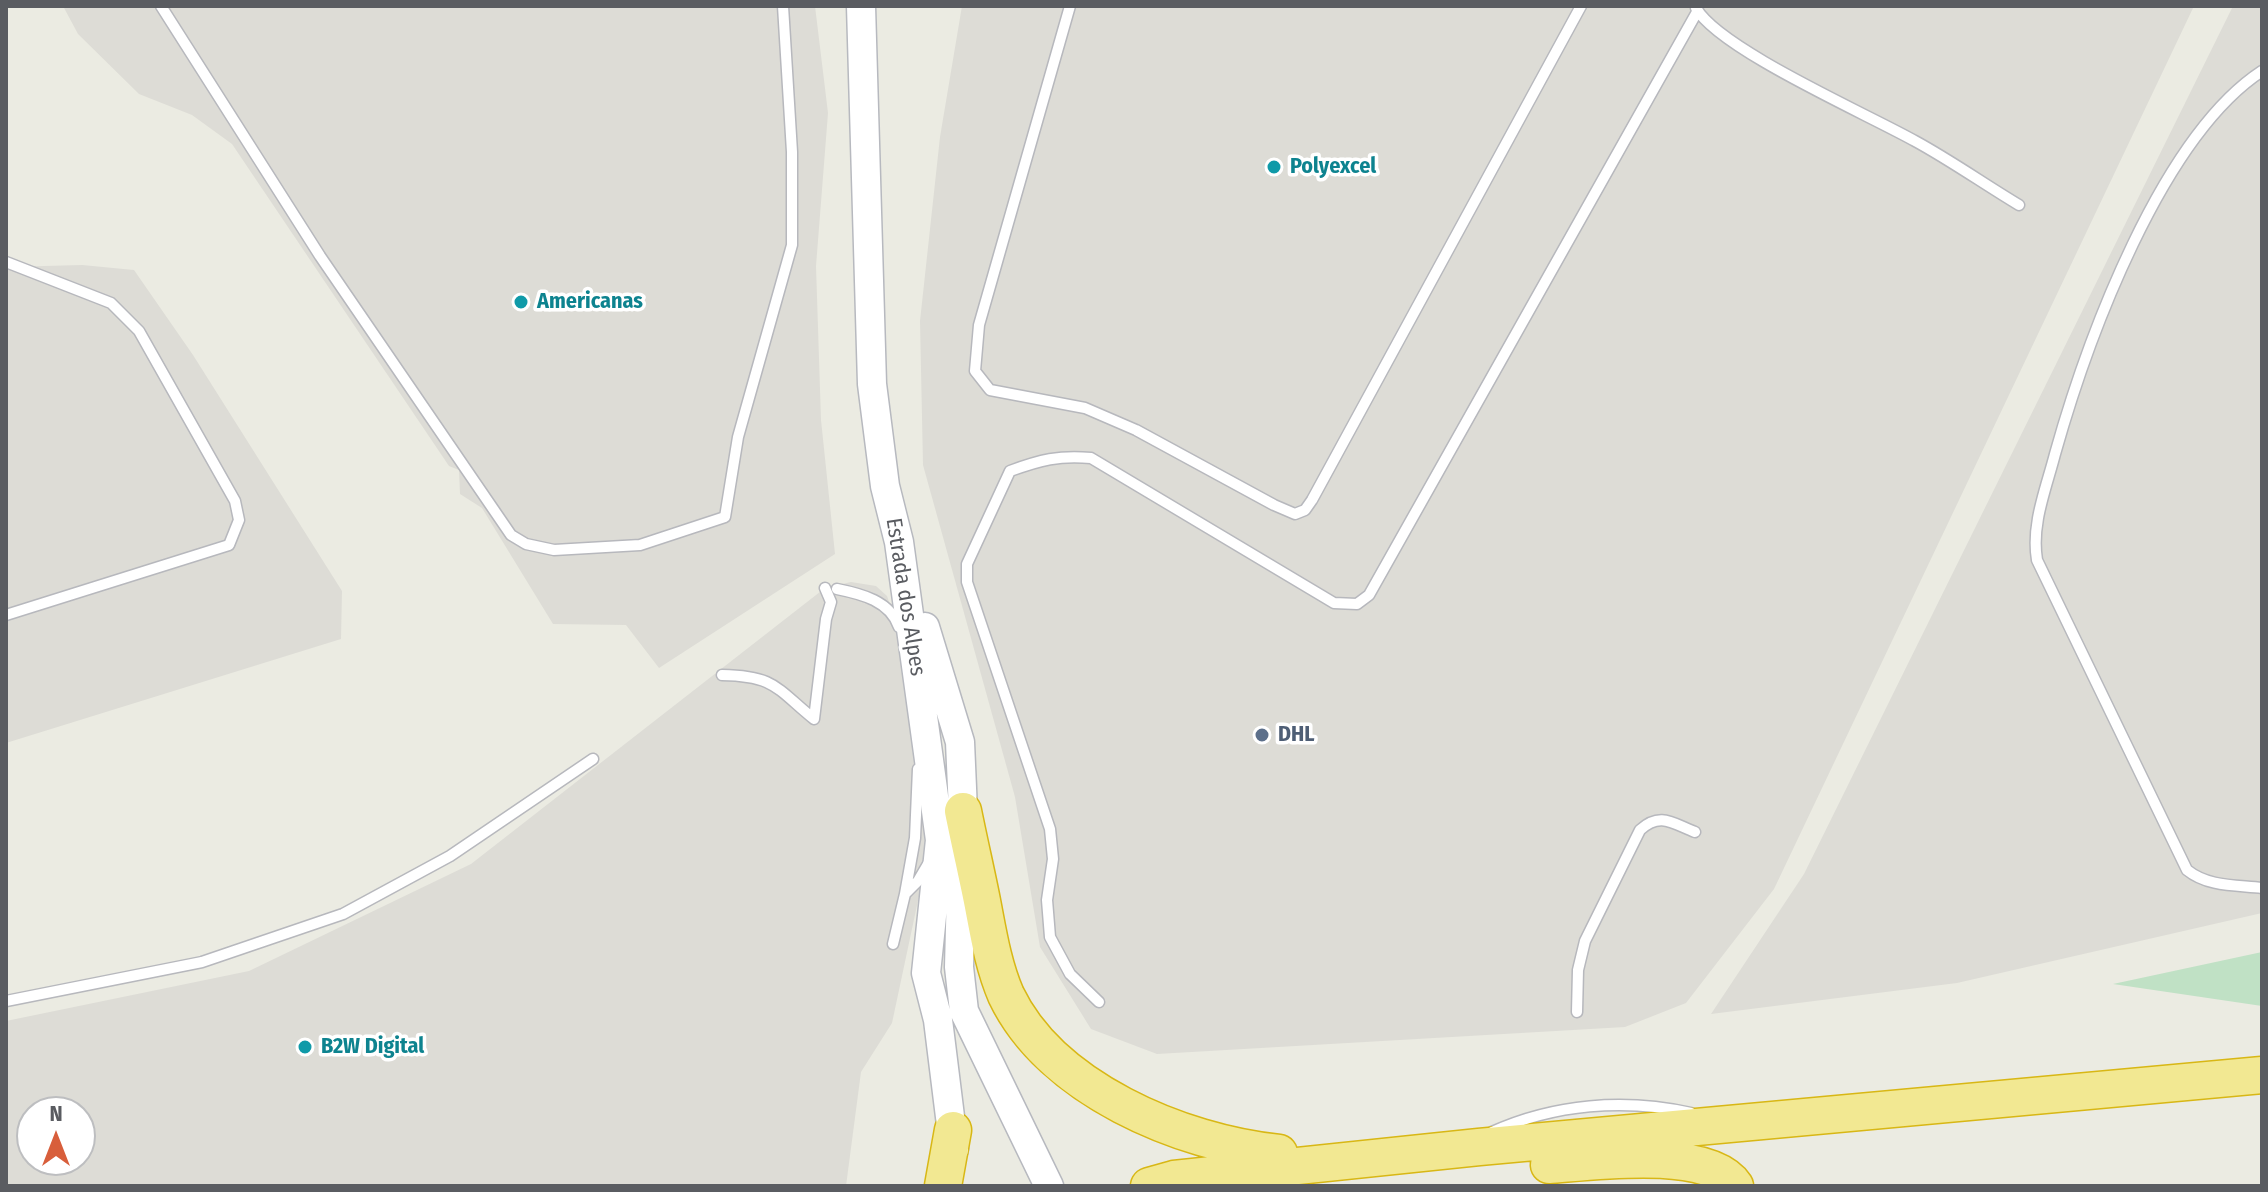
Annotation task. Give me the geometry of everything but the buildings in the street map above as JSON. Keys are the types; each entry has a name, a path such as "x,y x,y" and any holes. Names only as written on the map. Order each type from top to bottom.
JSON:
{"highway":[{"path":"963,811 988,939 1006,994 1026,1026 1051,1054 1129,1109 1166,1127 1246,1150 1356,1161"},
{"path":"1149,1186 1174,1179 1452,1150 2262,1075"},
{"path":"943,1186 953,1130"},
{"path":"1296,1186 1625,1159 1702,1165 1732,1180 1735,1186"}],"main road":[{"name":"Estrada dos Alpes","path":"861,6 872,384 885,486 899,542 940,840 926,973 938,1020 953,1130 954,1186"},
{"path":"899,542 960,742 963,811 959,967 964,1011 1049,1186"}],"lane":[{"path":"161,6 320,256 511,535 526,544 554,550 640,545 725,517 738,437 792,245 792,152 783,6"},
{"path":"1070,6 979,325 975,371 990,390 1085,408 1136,430 1295,514 1305,510 1312,500 1581,6"},
{"path":"1099,1002 1070,974 1050,937 1047,900 1053,859 1050,829 967,582 967,564 1010,471 1042,459 1071,456 1091,458 1334,603 1357,604 1369,595 1696,9 1748,52 1918,142 2019,205"},
{"path":"2262,71 2247,80 2223,104 2192,143 2152,207 2125,259 2063,425 2034,539 2037,560 2187,870 2197,878 2210,882 2262,888"},
{"path":"6,262 111,303 139,331 235,501 239,520 229,545 6,615"},
{"path":"722,675 748,675 767,680 814,719 826,619 831,602 825,588"},
{"path":"837,589 863,595 883,605 896,617 916,700 915,838 893,944"},
{"path":"6,1001 202,962 343,914 450,856 593,759"},
{"path":"1577,1012 1578,970 1585,941 1640,830 1652,820 1661,819 1695,832"},
{"path":"905,894 918,881 940,840"}],"shaded area":[{"path":"63,6 815,6 828,113 816,266 821,420 835,554 659,668 626,625 553,624 482,508 460,494 459,470 449,466 232,144 192,115 139,94 78,34"},
{"path":"962,6 2194,6 1774,889 1686,1003 1625,1027 1157,1054 1091,1029 1040,947 1015,797 923,465 920,321 940,137"},
{"path":"2233,6 2262,6 2262,913 1957,983 1711,1014 1804,874"},
{"path":"82,265 134,270 193,355 342,591 341,639 6,743 6,267"},
{"path":"851,582 876,586 887,596 927,713 933,830 892,1023 861,1072 846,1186 6,1186 6,1021 249,971 471,864 825,588"}],"green space":[{"path":"2262,952 2262,1006 2113,984"}],"place":[{"name":"Polyexcel","path":"1274,167"},
{"name":"Americanas","path":"521,302"},
{"name":"DHL","path":"1262,735"},
{"name":"B2W Digital","path":"305,1047"}]}
